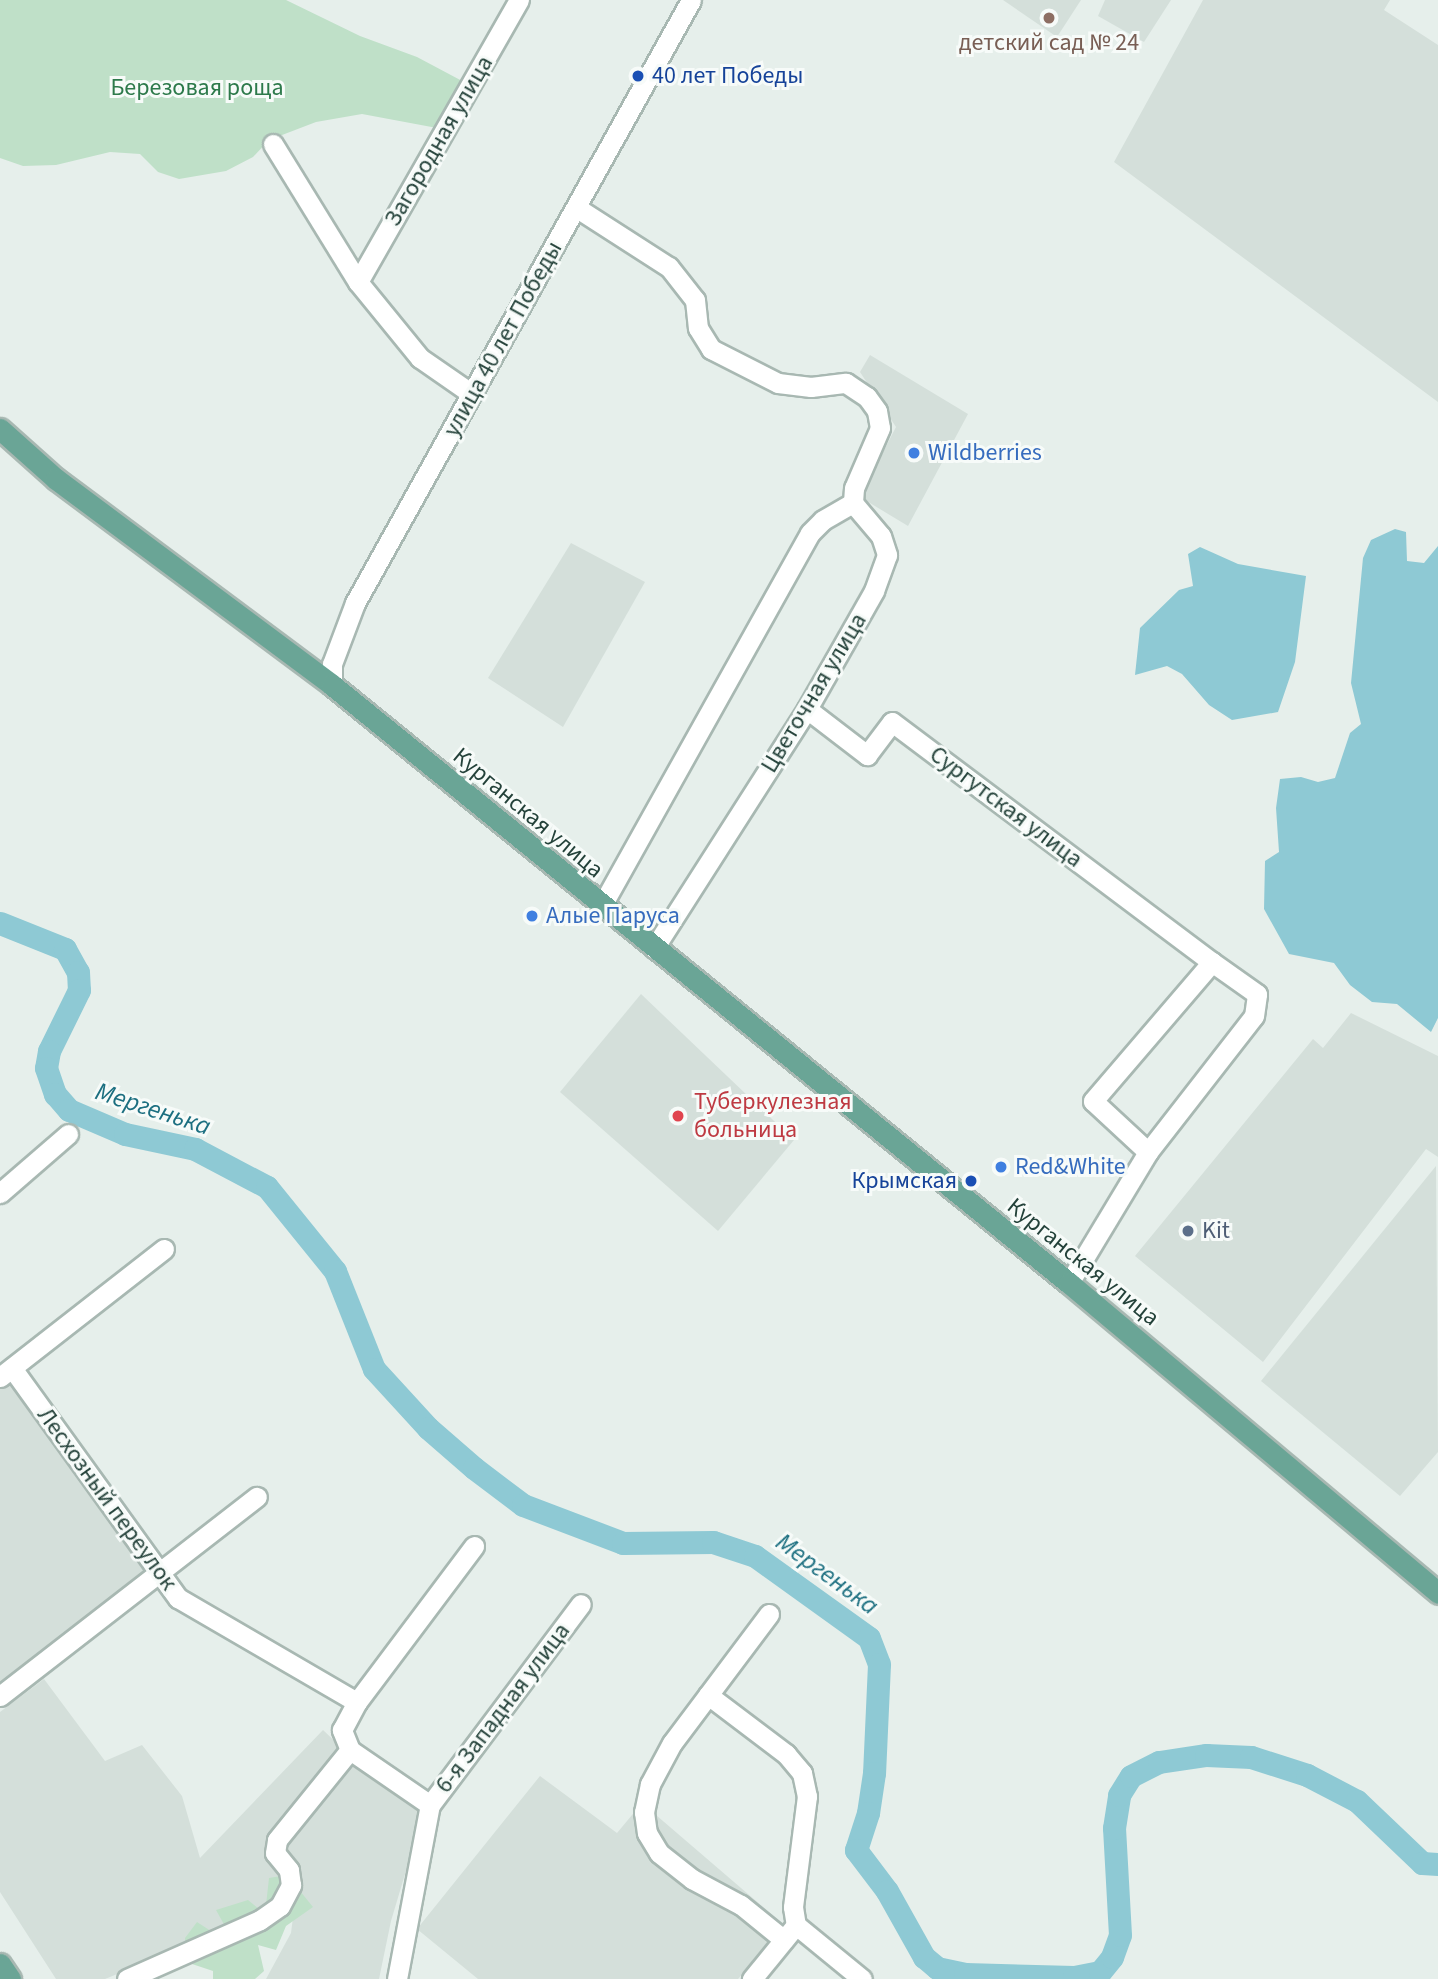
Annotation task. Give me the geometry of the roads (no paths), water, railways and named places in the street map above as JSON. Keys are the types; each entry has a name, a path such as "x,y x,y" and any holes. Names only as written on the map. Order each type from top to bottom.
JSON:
{"main road":[{"name":"Курганская улица","path":"0,429 57,479 332,685 601,907 1069,1283 1438,1593"},
{"path":"0,1964 10,1979"}],"street":[{"name":"Загородная улица","path":"358,282 519,0"},
{"name":"улица 40 лет Победы","path":"332,685 332,664 355,603 691,0"},
{"path":"273,145 358,282 419,358 472,394"},
{"path":"577,208 669,267 695,300 698,328 711,349 778,383 811,387 846,383 867,397 877,411 880,428 854,488 853,503 823,520 810,533 601,907"},
{"name":"Цветочная улица","path":"654,948 807,709 874,591 887,555 881,536 853,503"},
{"name":"Сургутская улица","path":"807,709 867,755 892,722 1212,962"},
{"path":"1069,1283 1148,1152 1254,1016 1257,994 1212,962 1093,1101 1148,1152"},
{"path":"0,1193 68,1134"},
{"path":"6,1372 164,1249"},
{"name":"Лесхозный переулок","path":"6,1372 163,1572 178,1598 357,1702"},
{"path":"0,1696 257,1497"},
{"path":"430,1805 350,1750 342,1730 357,1702 474,1546"},
{"name":"6-я Западная улица","path":"397,1979 403,1929 430,1805 581,1604"},
{"path":"769,1614 672,1743 650,1784 644,1812 647,1833 659,1853 692,1879 790,1932 862,1979"},
{"path":"708,1695 786,1754 802,1773 807,1796 790,1932 752,1979"},
{"path":"127,1979 260,1920 280,1906 291,1885 289,1870 275,1853 277,1840 350,1750"},
{"path":"402,1979 403,1929"}],"water":[{"path":"1395,529 1406,532 1407,561 1424,563 1438,546 1438,1018 1431,1032 1397,1004 1372,1002 1350,985 1334,963 1289,954 1264,909 1265,861 1279,852 1276,808 1280,779 1301,777 1318,782 1335,778 1350,733 1361,724 1351,683 1363,558 1371,540"},
{"path":"1200,547 1238,564 1306,576 1295,662 1278,712 1232,720 1209,705 1182,674 1167,666 1135,675 1140,628 1179,590 1193,586 1188,554"}],"waterway":[{"name":"Мергенька","path":"0,923 65,949 78,972 79,990 49,1051 46,1068 55,1094 69,1110 125,1134 195,1149 267,1187 335,1271 374,1369 428,1428 474,1468 523,1505 623,1543 713,1542 755,1556 869,1638 879,1664 874,1773 868,1813 856,1850 887,1891 924,1957 937,1968 965,1974 1074,1977 1100,1972 1112,1957 1120,1935 1114,1828 1119,1795 1131,1776 1159,1762 1206,1755 1251,1757 1307,1775 1357,1801 1422,1863 1438,1864"}],"place":[{"name":"детский сад № 24","path":"1049,18"},
{"name":"40 лет Победы","path":"638,76"},
{"name":"Wildberries","path":"914,453"},
{"name":"Алые Паруса","path":"532,916"},
{"name":"Туберкулезная больница","path":"678,1116"},
{"name":"Red&White","path":"1001,1167"},
{"name":"Крымская","path":"971,1181"},
{"name":"Kit","path":"1188,1231"}],"park label":[{"name":"Березовая роща","path":"197,88"}]}
